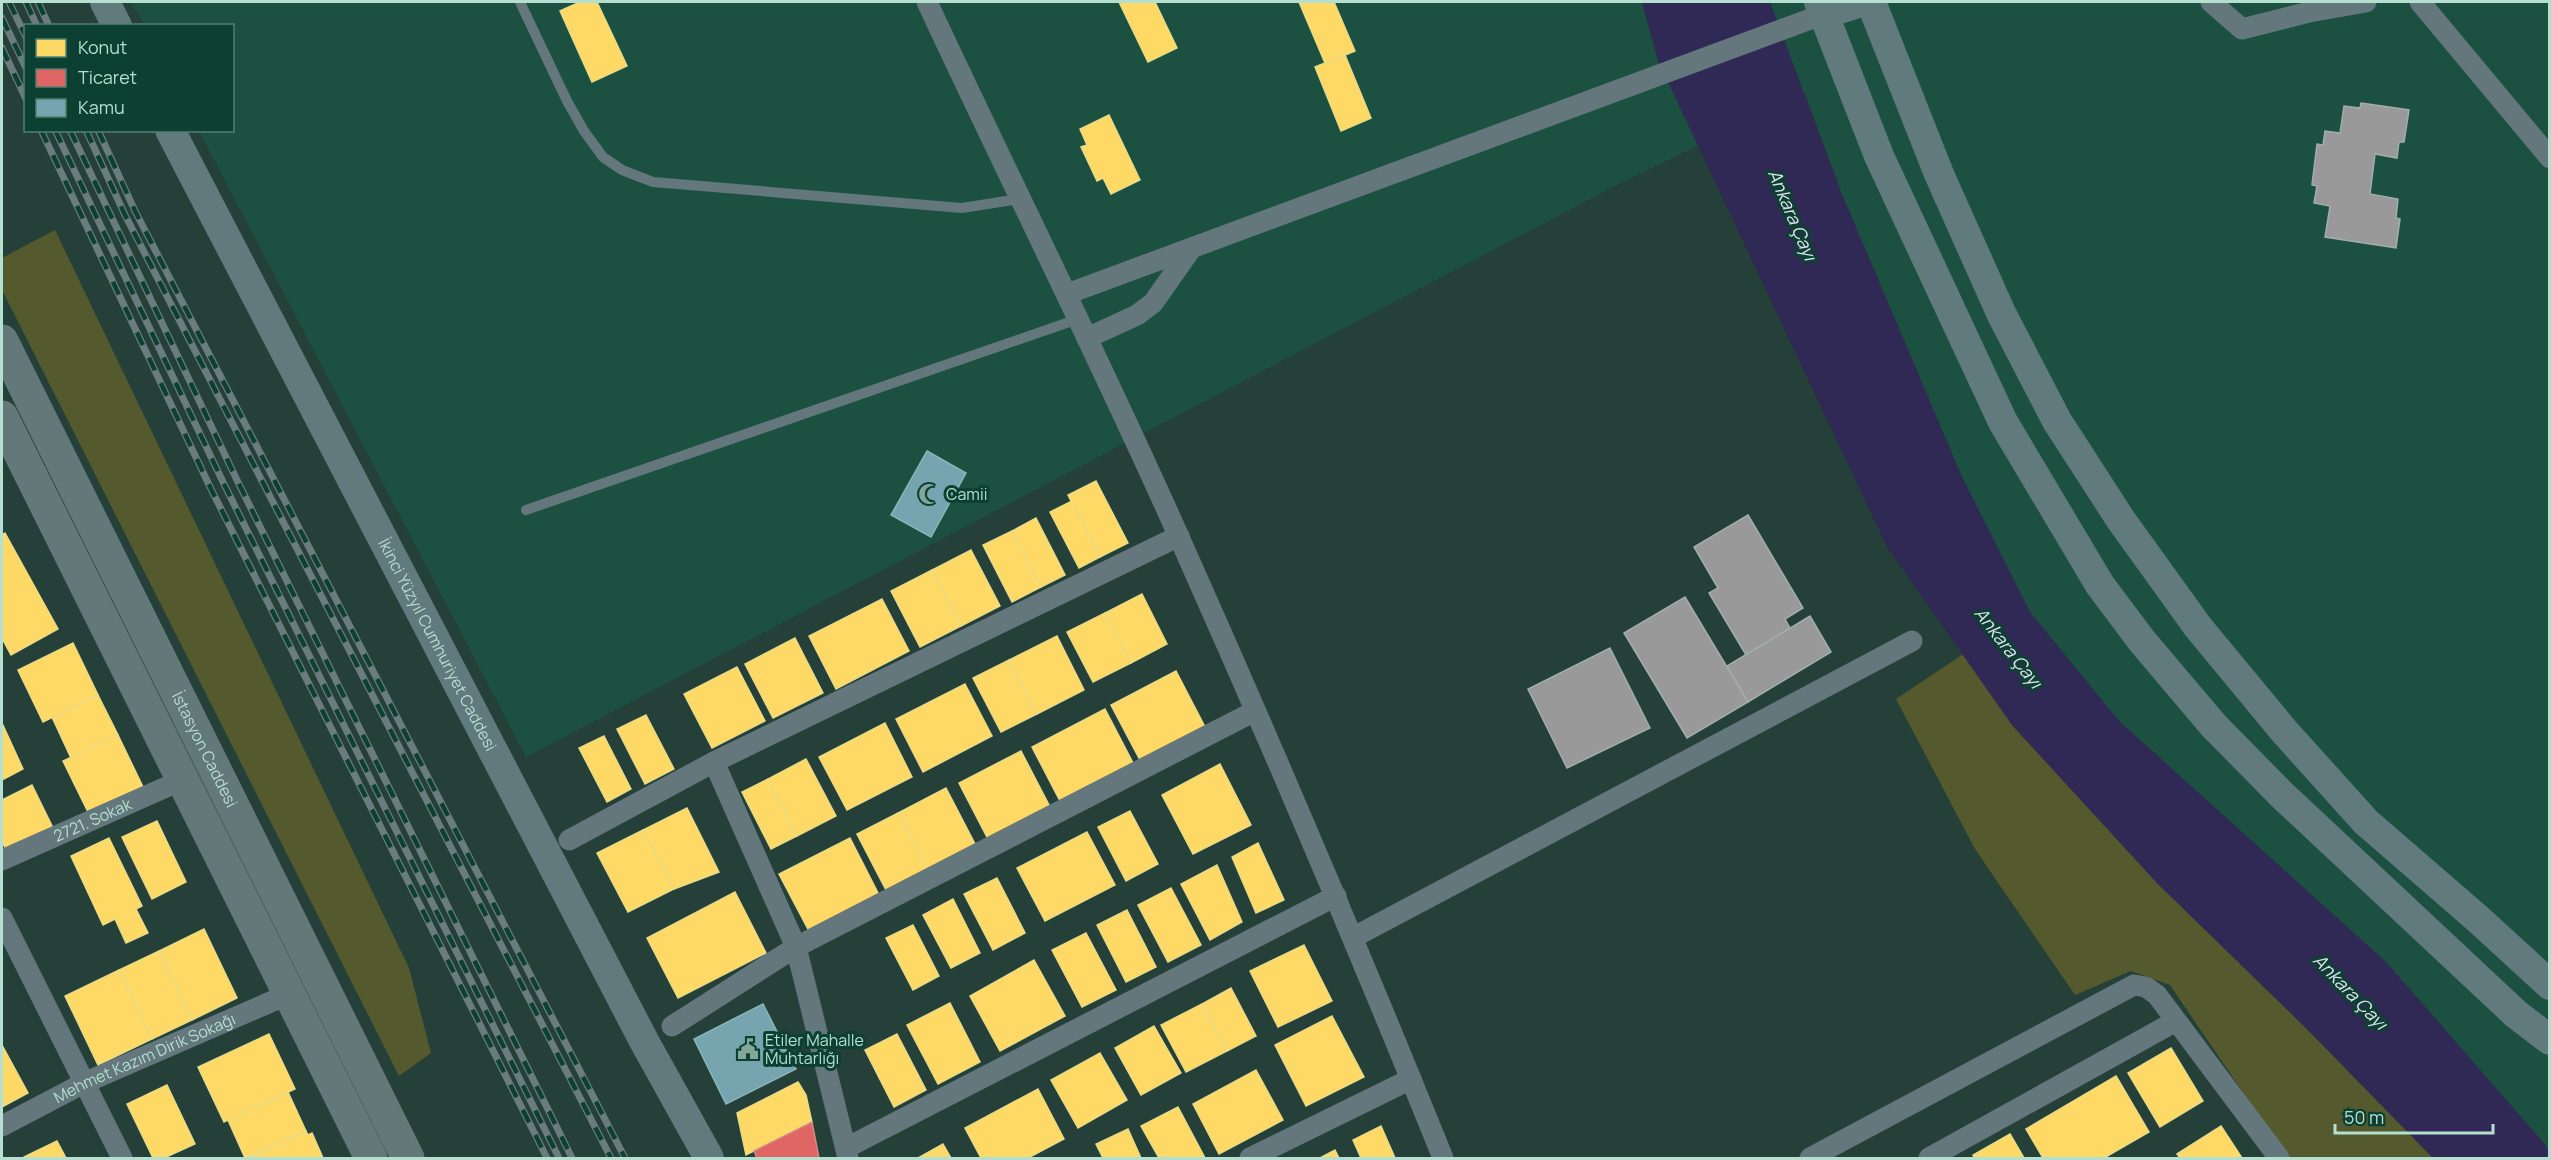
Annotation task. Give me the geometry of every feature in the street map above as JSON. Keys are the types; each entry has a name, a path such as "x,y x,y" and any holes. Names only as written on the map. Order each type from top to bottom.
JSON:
{"main road":[{"path":"105,2 116,24"},
{"path":"1861,2 1822,8 1879,156 1998,411 2100,585 2142,641 2214,726 2516,1014 2550,1040"},
{"path":"1871,2 1939,174 2001,313 2057,420 2121,520 2198,627 2284,731 2366,822 2550,985"},
{"name":"İkinci Yüzyıl Cumhuriyet Caddesi","path":"171,132 639,1030 709,1158"},
{"name":"İstasyon Caddesi","path":"2,340 408,1158"},
{"name":"İstasyon Caddesi","path":"2,417 371,1158"}],"street":[{"path":"927,2 1019,200 1067,294 1179,536 1354,937 1443,1158"},
{"path":"2211,2 2242,29 2309,12 2366,2"},
{"path":"2420,2 2550,158"},
{"path":"1067,294 1791,26 1822,8"},
{"path":"1087,338 1137,315 1152,303 1191,249"},
{"path":"568,840 714,762 1179,536"},
{"path":"1354,937 1912,641"},
{"path":"672,1026 796,947 1255,711"},
{"path":"714,762 796,947 847,1153 1336,896"},
{"name":"2721. Sokak","path":"2,860 182,780"},
{"path":"2,918 122,1158"},
{"path":"1810,1158 2134,985 2152,990 2279,1158"},
{"name":"Mehmet Kazım Dirik Sokağı","path":"2,1126 84,1083 289,994"},
{"path":"1929,1158 2176,1021"},
{"path":"1250,1158 1411,1079"}],"lane":[{"path":"520,2 567,101 584,130 603,157 622,170 653,182 962,208 1019,200"},
{"path":"526,510 1078,319"}],"shaded area":[{"path":"131,2 2549,2 2549,1149 2386,962 2119,721 2030,612 1962,477 1841,192 1805,93 1617,185 526,757 200,132 234,132 234,24 143,24"},
{"path":"55,230 409,968 431,1053 399,1076 2,290 2,258"},
{"path":"1963,654 2012,725 2157,883 2307,1029 2433,1158 2287,1157 2170,985 2131,971 2075,995 1975,849 1896,699"}],"water":[{"name":"Ankara Çayı","path":"1642,2 1770,2 1841,192 1962,477 2030,612 2119,721 2386,962 2549,1149 2549,1158 2433,1158 2307,1029 2157,883 2012,725 1887,547 1658,61"}],"building: Konut":[{"path":"580,2 597,2 627,66 592,82 560,11"},
{"path":"1119,2 1155,2 1177,48 1148,62"},
{"path":"1299,2 1334,2 1355,51 1325,63"},
{"path":"1345,55 1371,118 1341,131 1315,67"},
{"path":"1109,115 1140,180 1111,194 1103,178 1097,181 1081,147 1087,145 1080,129"},
{"path":"1096,481 1128,543 1100,557 1068,495"},
{"path":"1072,501 1100,557 1079,568 1050,512"},
{"path":"1036,518 1065,575 1041,587 1012,531"},
{"path":"1012,531 1041,587 1012,602 983,545"},
{"path":"5,533 58,629 11,655 2,638 2,535"},
{"path":"971,550 1000,606 961,626 932,570"},
{"path":"932,570 961,626 920,647 891,591"},
{"path":"1142,594 1167,644 1131,663 1105,613"},
{"path":"882,599 909,651 836,689 809,636"},
{"path":"1105,613 1131,663 1093,682 1067,632"},
{"path":"1057,636 1084,690 1037,714 1009,660"},
{"path":"795,638 823,693 773,718 745,664"},
{"path":"73,643 98,695 43,722 18,670"},
{"path":"1009,660 1037,714 1001,732 973,678"},
{"path":"737,667 765,721 712,748 684,694"},
{"path":"1176,671 1205,727 1140,760 1111,705"},
{"path":"965,684 992,736 923,772 896,719"},
{"path":"98,695 118,735 71,758 52,717"},
{"path":"1105,709 1133,763 1060,801 1032,747"},
{"path":"646,715 674,769 645,784 617,729"},
{"path":"2,723 23,769 2,780"},
{"path":"885,723 912,777 847,810 819,757"},
{"path":"118,735 143,787 89,814 63,761"},
{"path":"604,736 631,789 607,802 579,748"},
{"path":"1021,751 1050,807 988,839 959,783"},
{"path":"806,759 836,816 797,836 768,779"},
{"path":"1220,764 1251,825 1193,854 1162,795"},
{"path":"768,779 797,836 771,849 742,792"},
{"path":"32,785 53,828 6,850 2,841 2,800"},
{"path":"946,788 975,844 927,869 898,813"},
{"path":"687,808 719,872 674,889 643,830"},
{"path":"1130,811 1158,864 1126,881 1098,827"},
{"path":"898,813 927,869 886,890 857,834"},
{"path":"157,821 186,882 152,899 122,837"},
{"path":"643,830 674,889 628,912 597,853"},
{"path":"1087,832 1115,885 1045,921 1017,868"},
{"path":"109,838 142,906 136,909 148,933 126,943 115,919 103,925 71,856"},
{"path":"850,838 879,895 809,931 779,874"},
{"path":"1258,843 1284,900 1256,913 1232,857"},
{"path":"1217,865 1242,922 1210,940 1181,884"},
{"path":"997,878 1025,933 993,950 964,894"},
{"path":"1171,888 1201,945 1168,962 1138,905"},
{"path":"735,892 766,953 678,998 647,938"},
{"path":"953,899 980,953 951,968 923,915"},
{"path":"1127,910 1156,967 1126,982 1097,925"},
{"path":"913,925 939,976 913,990 886,938"},
{"path":"204,929 237,998 192,1020 159,951"},
{"path":"1086,933 1116,990 1082,1007 1052,950"},
{"path":"1304,945 1332,1001 1278,1027 1250,971"},
{"path":"159,951 192,1020 152,1039 119,970"},
{"path":"1034,960 1065,1016 1000,1051 970,996"},
{"path":"119,970 152,1039 98,1065 65,996"},
{"path":"1231,988 1256,1036 1227,1051 1202,1004"},
{"path":"950,1003 980,1062 938,1084 907,1025"},
{"path":"1202,1004 1227,1051 1186,1072 1161,1025"},
{"path":"1332,1016 1364,1077 1306,1106 1275,1045"},
{"path":"1154,1026 1181,1073 1141,1095 1115,1048"},
{"path":"269,1034 295,1089 224,1122 198,1067"},
{"path":"897,1034 926,1090 894,1107 865,1050"},
{"path":"2,1045 28,1093 2,1107"},
{"path":"2171,1048 2203,1101 2160,1127 2128,1073"},
{"path":"1100,1053 1127,1100 1078,1128 1051,1080"},
{"path":"1256,1070 1283,1120 1219,1154 1193,1104"},
{"path":"2116,1076 2149,1132 2104,1158 2043,1158 2026,1129"},
{"path":"798,1082 806,1095 812,1122 746,1155 737,1113"},
{"path":"167,1085 195,1144 164,1158 153,1158 127,1104"},
{"path":"1038,1089 1064,1139 1028,1158 981,1158 965,1128"},
{"path":"288,1092 306,1131 245,1158 228,1120"},
{"path":"1178,1107 1205,1158 1159,1158 1141,1126"},
{"path":"1381,1126 1395,1158 1361,1158 1353,1140"},
{"path":"2221,1126 2242,1158 2180,1158 2177,1154"},
{"path":"1128,1129 1141,1158 1103,1158 1096,1144"},
{"path":"306,1131 308,1135 312,1133 323,1158 246,1158"},
{"path":"2010,1134 2024,1158 1974,1158 1973,1155"},
{"path":"57,1141 66,1158 24,1158 24,1157"},
{"path":"943,1144 951,1158 918,1158"},
{"path":"1335,1150 1339,1158 1320,1158"}],"building: Ticaret":[{"path":"812,1122 819,1158 757,1158 754,1151"}],"building: Kamu":[{"name":"Camii","path":"927,451 966,473 931,537 891,515"},
{"path":"763,1004 796,1069 726,1104 694,1039"}],"building: Sanayi":[{"path":"2361,103 2409,110 2404,142 2399,142 2397,158 2375,154 2370,194 2398,199 2396,218 2400,219 2396,248 2325,237 2330,206 2314,203 2317,186 2312,185 2317,144 2323,145 2325,131 2340,133 2344,106 2360,108"},
{"path":"1748,515 1803,608 1785,619 1790,628 1746,655 1709,593 1718,588 1694,547"},
{"path":"1685,597 1748,702 1687,738 1624,633"},
{"path":"1810,616 1831,652 1748,702 1727,666"},
{"path":"1610,648 1650,728 1567,768 1528,689"}],"railway":[{"path":"9,2 24,33"},
{"path":"26,2 36,24"},
{"path":"38,2 48,24"},
{"path":"2,18 24,64"},
{"path":"2,48 24,95"},
{"path":"42,132 211,489 547,1158"},
{"path":"56,132 223,482 559,1158"},
{"path":"71,132 235,476 572,1158"},
{"path":"87,132 125,215 611,1158"},
{"path":"99,132 135,211 625,1158"}],"place":[{"name":"Camii","path":"929,494"},
{"name":"Etiler Mahalle Muhtarlığı","path":"748,1049"}]}
